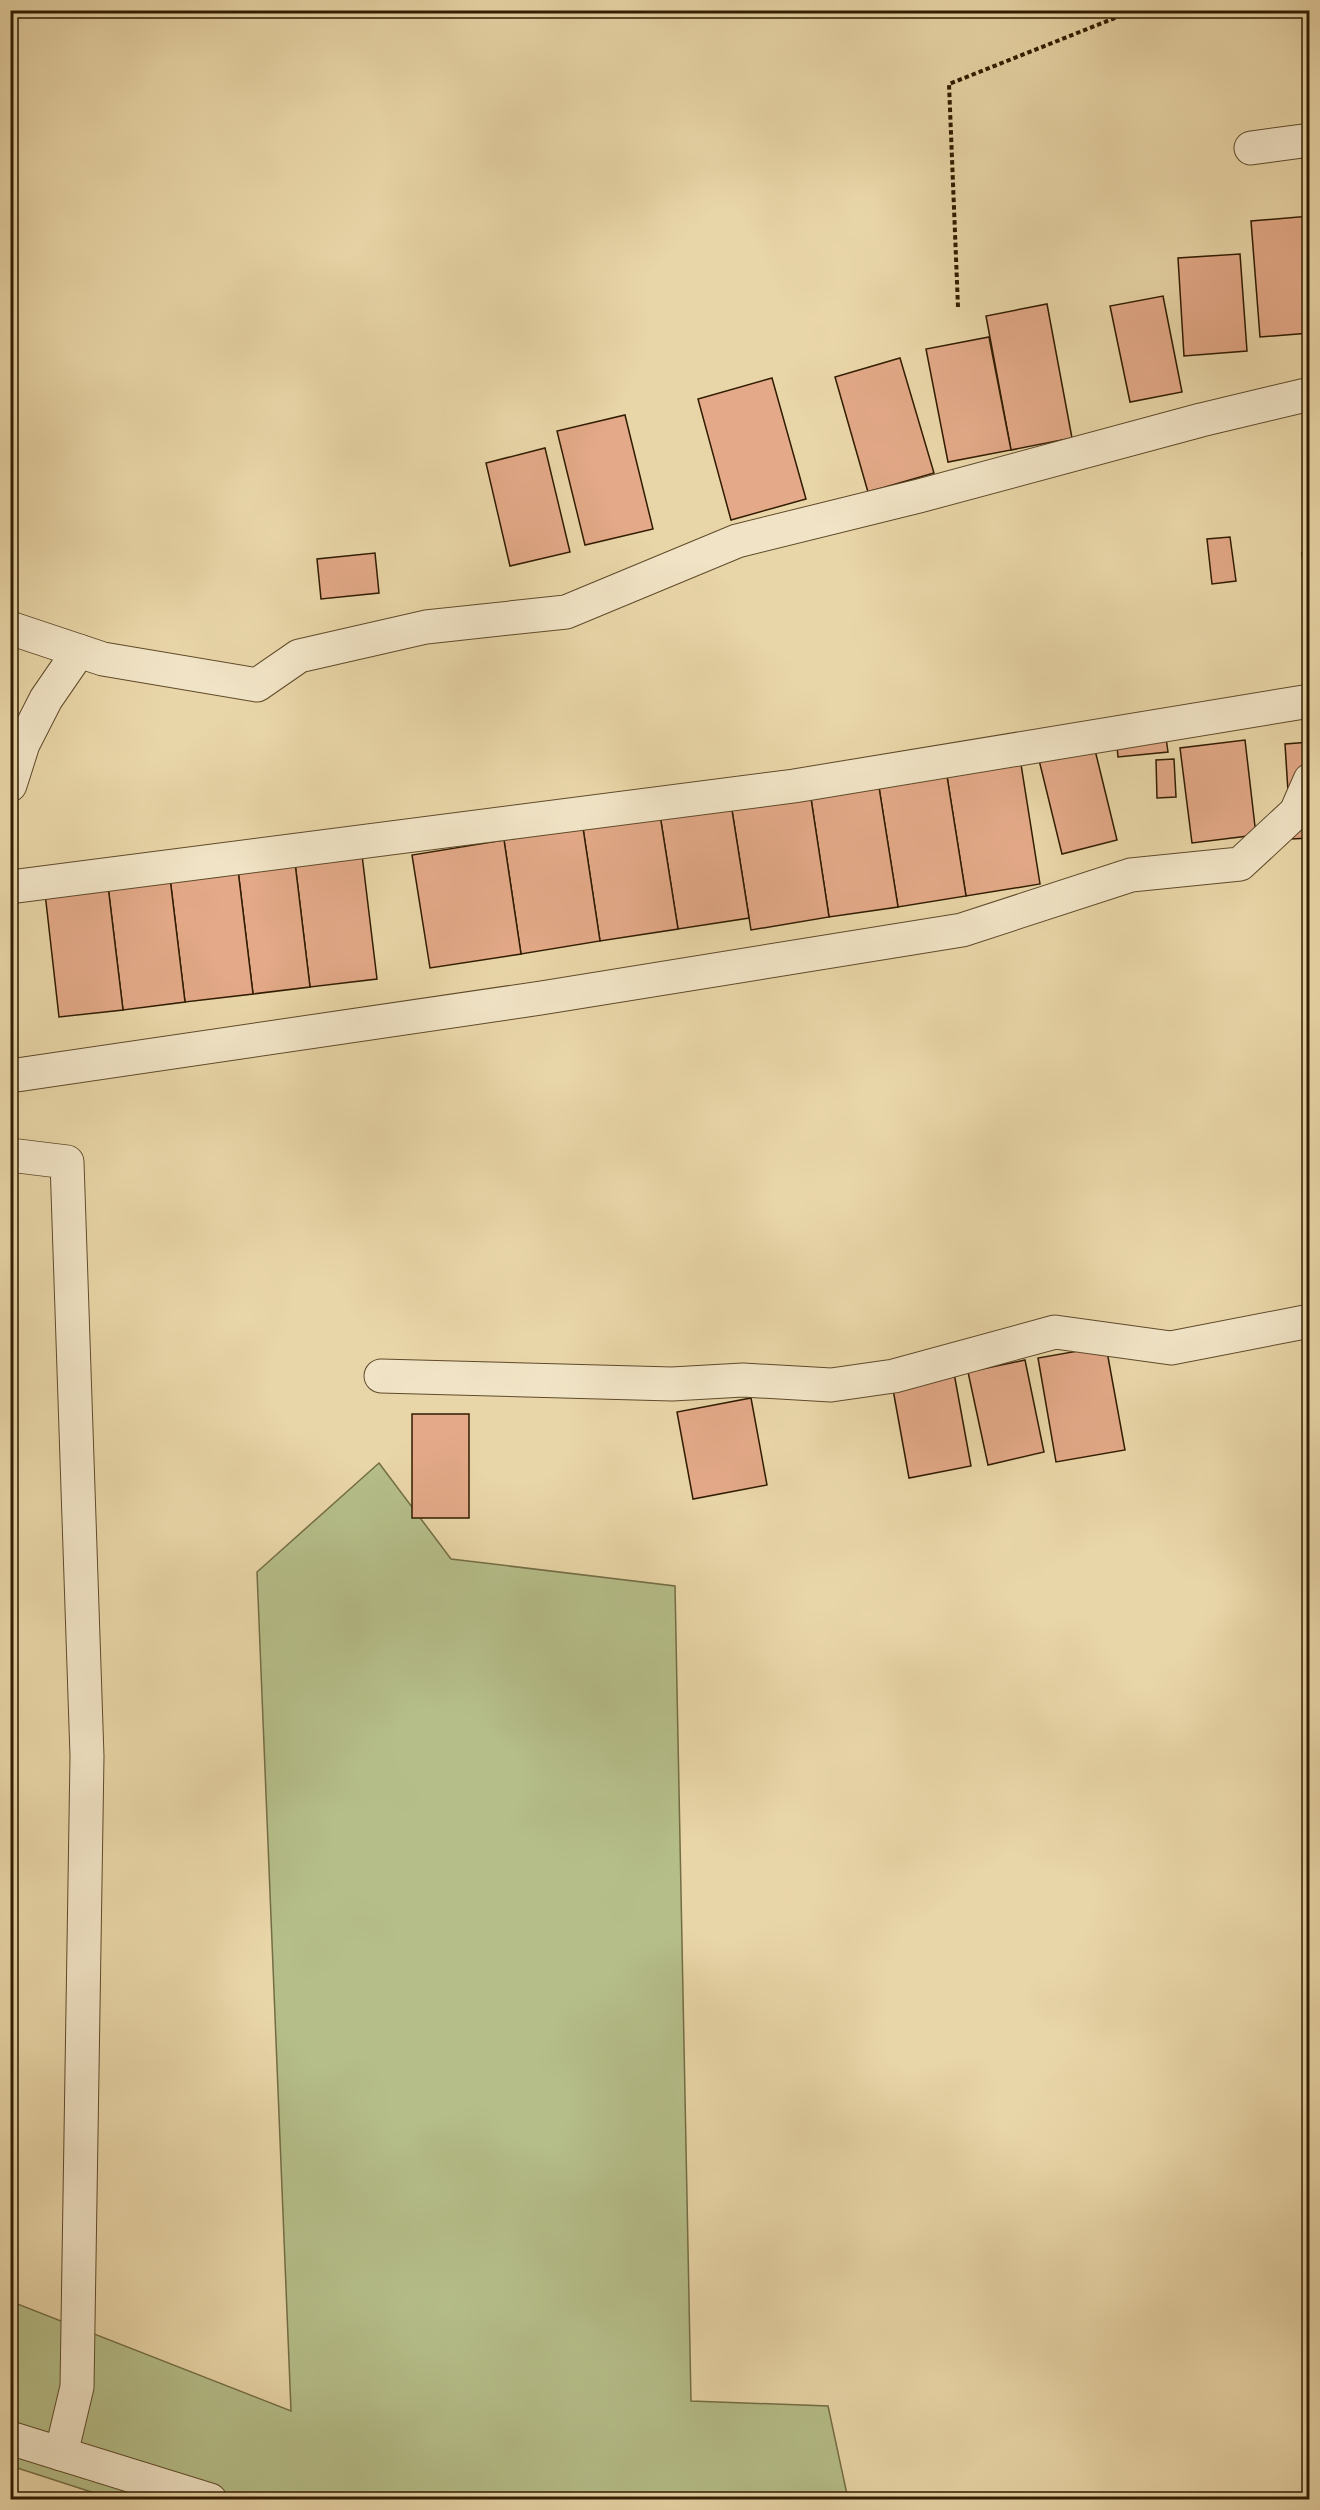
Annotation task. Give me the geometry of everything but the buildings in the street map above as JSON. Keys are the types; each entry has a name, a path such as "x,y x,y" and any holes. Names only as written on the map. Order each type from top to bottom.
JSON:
{"lane":[{"path":"1251,148 1310,140"},
{"path":"10,628 103,659 257,685 299,656 426,627 566,612 737,541 919,496 1201,420 1310,394"},
{"path":"10,785 23,744 32,726 46,699 79,651"},
{"path":"10,887 794,786 1310,701"},
{"path":"10,1076 541,998 962,930 1131,875 1240,864 1296,812 1310,780"},
{"path":"10,1155 67,1162 87,1756 77,2387 61,2454"},
{"path":"381,1376 672,1384 743,1380 831,1386 894,1376 1055,1332 1171,1348 1310,1321"},
{"path":"10,2438 210,2499"}],"path":[{"path":"958,307 949,84 1135,10"}],"green space":[{"path":"379,1463 451,1559 675,1586 691,2401 828,2406 848,2499 113,2499 11,2466 10,2301 291,2411 257,1572"}]}
